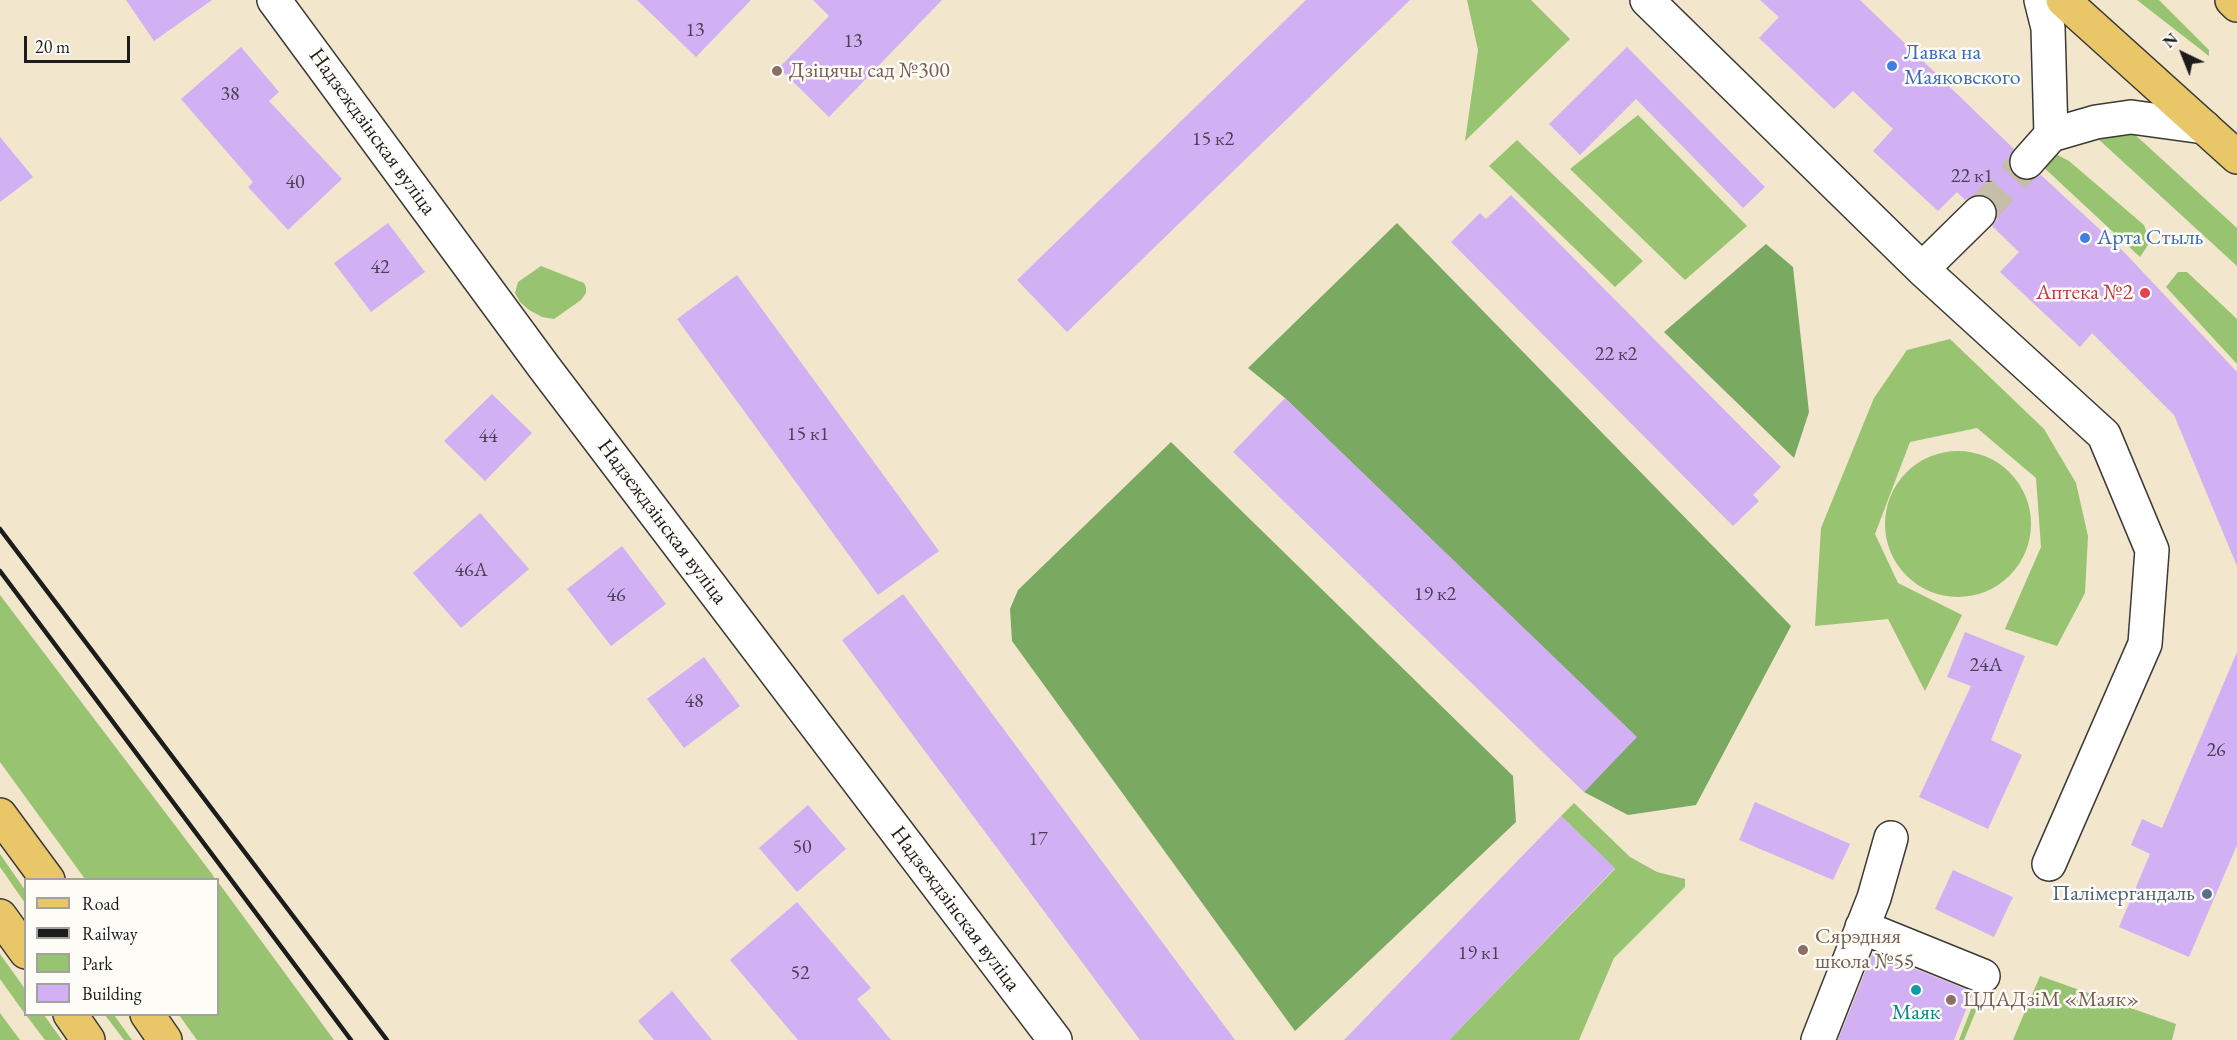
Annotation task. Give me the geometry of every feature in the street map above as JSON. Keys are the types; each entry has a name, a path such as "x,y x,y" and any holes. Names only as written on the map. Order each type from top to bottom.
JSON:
{"main road":[{"path":"2063,0 2237,157"},
{"path":"2232,0 2237,5"},
{"path":"0,815 47,878"},
{"path":"0,916 24,949"},
{"path":"71,1016 88,1040"},
{"path":"148,1016 165,1040"}],"street":[{"name":"Надзеждзінская вуліца","path":"274,0 544,367 1055,1040"},
{"path":"1647,0 1922,269 2104,435 2152,550 2145,644 2049,864"},
{"path":"2041,0 2048,28 2052,135"},
{"path":"2027,162 2052,135 2096,122 2131,117 2204,127"},
{"path":"1922,269 1979,213"},
{"path":"1818,1040 1874,898 1892,837"},
{"path":"1862,927 1983,976"}],"green space":[{"path":"1467,0 1531,0 1570,39 1465,141 1478,50"},
{"path":"2137,0 2159,0 2209,50 2209,56"},
{"path":"1638,115 1747,226 1685,280 1570,169"},
{"path":"2131,131 2237,228 2237,266 2096,137"},
{"path":"1517,140 1643,261 1615,287 1489,166"},
{"path":"2056,154 2069,161 2144,225 2150,242 2140,257 2039,163"},
{"path":"1397,223 1791,626 1696,805 1628,815 1584,792 1636,737 1285,398 1248,368"},
{"path":"1766,244 1793,267 1809,412 1794,458 1664,332"},
{"path":"541,266 584,283 586,287 586,293 581,300 554,319 542,317 529,310 520,302 515,293 518,282"},
{"path":"2178,272 2187,272 2237,319 2237,364 2166,287"},
{"path":"1950,339 2044,429 2076,483 2088,536 2085,593 2057,646 2005,629 2041,547 2036,478 1977,428 1910,442 1875,534 1898,583 1962,615 1925,691 1888,619 1815,626 1821,528 1874,398 1907,350"},
{"path":"1171,442 1513,776 1516,822 1295,1031 1012,641 1010,609 1018,590"},
{"path":"1958,451 1986,457 2009,473 2025,496 2031,524 2025,552 2009,575 1986,591 1958,597 1930,591 1907,575 1891,552 1885,524 1891,496 1907,473 1930,457"},
{"path":"0,595 214,878 84,878 0,762"},
{"path":"1574,803 1630,857 1657,872 1685,879 1685,887 1614,958 1579,1040 1449,1040 1615,869 1561,816"},
{"path":"0,854 24,889 24,902 0,867"},
{"path":"219,883 334,1040 197,1040 180,1016 219,1016"},
{"path":"0,954 24,988 24,1013 0,979"},
{"path":"2040,976 2176,1024 2172,1040 2013,1040"},
{"path":"1975,999 1980,1001 1964,1040 1959,1040"},
{"path":"0,1013 20,1040 0,1040"},
{"path":"27,1016 45,1016 62,1040 45,1040"},
{"path":"106,1016 115,1016 132,1040 124,1040"}],"building":[{"path":"126,0 212,0 154,41"},
{"path":"637,0 751,0 696,57"},
{"path":"813,0 942,0 829,117 779,68 829,16"},
{"path":"1306,0 1410,0 1067,332 1017,280"},
{"path":"1760,0 1860,0 2014,149 2009,159 2009,168 2014,176 2032,180 2041,175 2124,252 2237,372 2237,566 2174,415 2092,333 2080,347 2000,272 2019,252 1992,226 1997,219 1997,209 1992,200 1983,195 1975,195 1965,200 1957,192 1938,211 1873,151 1893,129 1853,91 1834,109 1759,38 1779,17"},
{"path":"241,47 279,92 269,101 342,179 288,230 248,187 253,182 181,99"},
{"path":"1627,47 1765,187 1743,208 1636,99 1580,155 1549,124"},
{"path":"0,137 33,177 0,202"},
{"path":"1511,195 1781,467 1753,495 1759,501 1733,526 1451,242 1480,213 1486,219"},
{"path":"388,223 425,272 371,312 334,263"},
{"path":"737,275 939,551 878,595 677,319"},
{"path":"492,394 532,433 485,481 444,441"},
{"path":"1285,398 1637,737 1584,792 1233,452"},
{"path":"480,513 529,569 461,628 413,573"},
{"path":"622,546 666,604 611,646 567,589"},
{"path":"903,594 1235,1040 1140,1040 842,640"},
{"path":"1965,632 2025,656 1991,740 2022,755 1988,829 1919,797 1971,686 1947,677"},
{"path":"2237,652 2237,845 2189,957 2119,927 2150,854 2131,845 2142,819 2162,828"},
{"path":"704,657 740,706 684,748 647,699"},
{"path":"1755,802 1850,844 1833,880 1739,840"},
{"path":"808,805 846,849 797,892 759,848"},
{"path":"1561,816 1615,868 1449,1040 1344,1040"},
{"path":"1953,870 2013,897 1994,937 1935,909"},
{"path":"797,902 871,988 857,999 891,1040 798,1040 730,960"},
{"name":"Маяк","path":"1873,952 1973,992 1954,1040 1838,1040"},
{"path":"672,991 712,1040 654,1040 638,1021"}],"tunnel":[{"path":"1979,213 2027,162"}],"railway":[{"path":"0,529 387,1040"},
{"path":"0,571 351,1040"}],"place":[{"name":"Лавка на Маяковского","path":"1892,66"},
{"name":"Дзіцячы сад №300","path":"777,71"},
{"name":"Арта Стыль","path":"2085,238"},
{"name":"Аптека №2","path":"2145,293"},
{"name":"Палімергандаль","path":"2207,894"},
{"name":"Сярэдняя школа №55","path":"1803,950"},
{"name":"Маяк","path":"1916,990"},
{"name":"ЦДАДзіМ «Маяк»","path":"1951,1000"}]}
